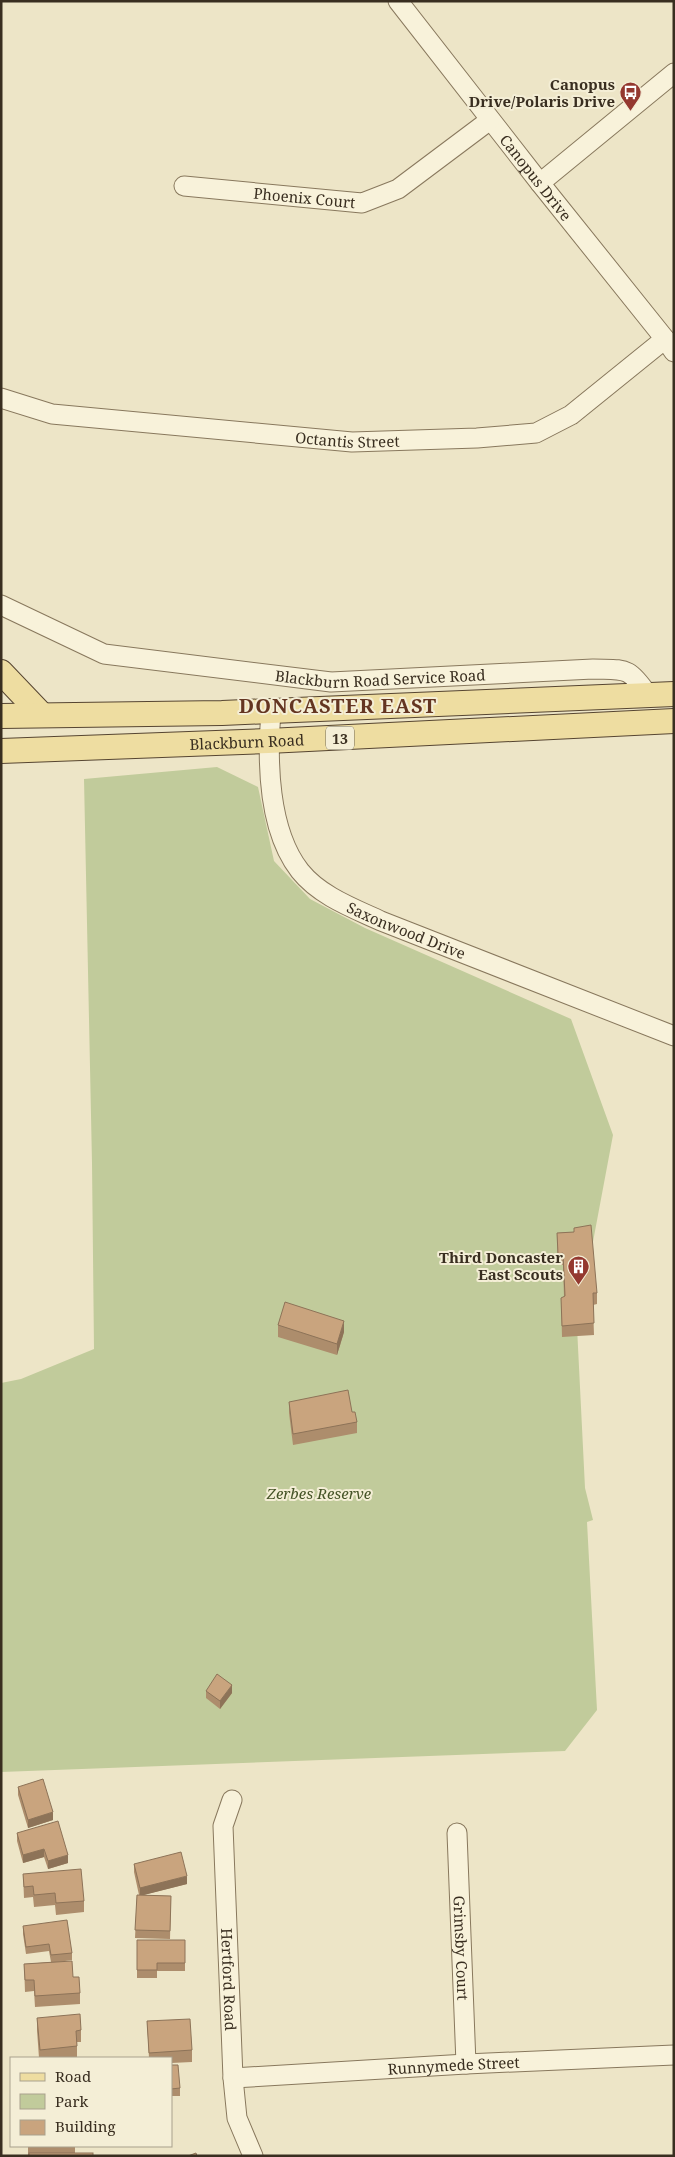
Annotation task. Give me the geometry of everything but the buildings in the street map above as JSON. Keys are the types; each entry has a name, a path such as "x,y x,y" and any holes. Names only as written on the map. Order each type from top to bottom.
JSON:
{"main road":[{"path":"1,672 42,715"},
{"name":"Blackburn Road","path":"1,716 271,711 674,694"},
{"name":"Blackburn Road","path":"4,751 268,741 674,721"}],"street":[{"name":"Canopus Drive","path":"398,1 490,120 670,345"},
{"path":"540,183 674,73"},
{"name":"Phoenix Court","path":"184,186 362,203 398,189 490,120"},
{"name":"Octantis Street","path":"1,398 52,414 352,442 477,438 536,433 571,415 670,345"},
{"name":"Blackburn Road Service Road","path":"1,605 104,654 331,682 593,669 622,670 634,676 648,695"},
{"name":"Saxonwood Drive","path":"271,711 268,741 274,811 285,843 300,871 322,890 340,902 381,921 674,1036"},
{"name":"Hertford Road","path":"232,1800 223,1826 233,2078 237,2118 253,2156"},
{"name":"Grimsby Court","path":"457,1833 466,2064"},
{"name":"Runnymede Street","path":"233,2078 466,2064 674,2055"}],"green space":[{"name":"Zerbes Reserve","path":"217,767 258,787 274,861 310,899 365,928 571,1019 613,1135 577,1327 585,1488 593,1520 587,1522 597,1710 565,1751 1,1772 1,1383 21,1379 94,1349 84,779"}],"place":[{"name":"Canopus Drive/Polaris Drive","path":"631,112"},
{"name":"Third Doncaster East Scouts","path":"579,1285"}],"district":[{"name":"DONCASTER EAST","path":"338,705"}]}
